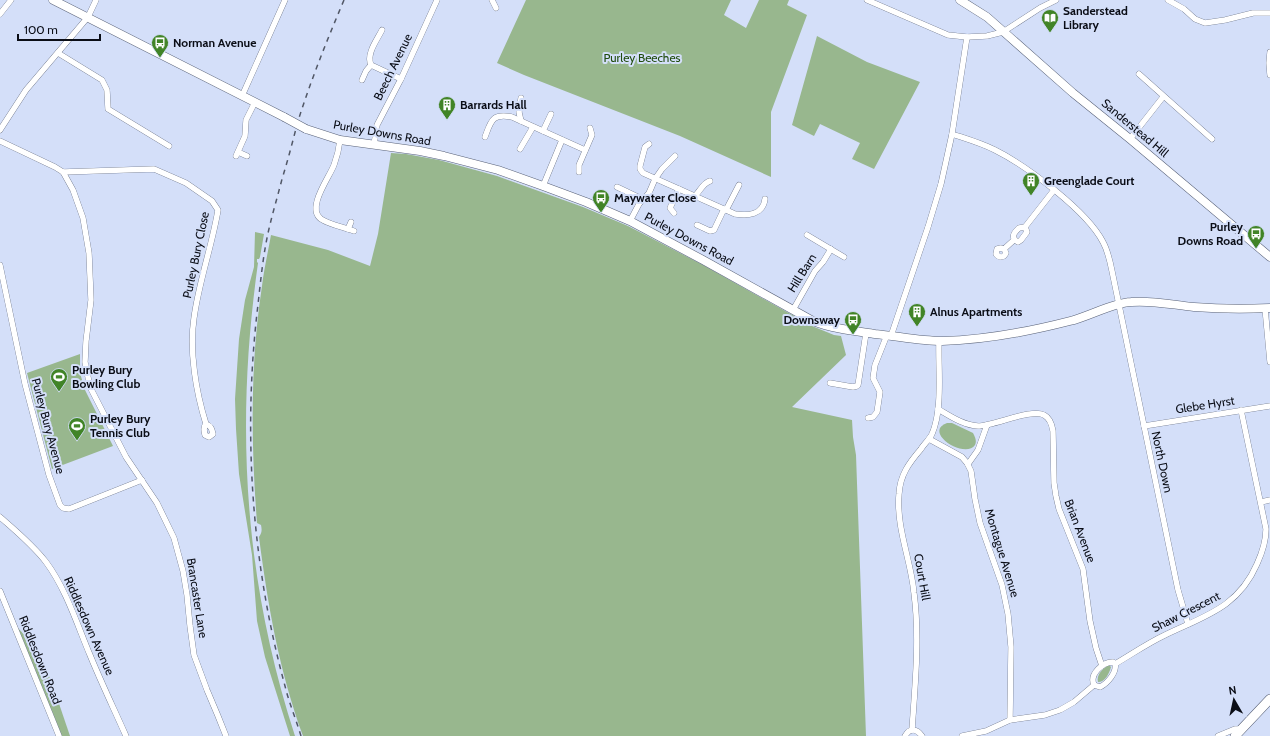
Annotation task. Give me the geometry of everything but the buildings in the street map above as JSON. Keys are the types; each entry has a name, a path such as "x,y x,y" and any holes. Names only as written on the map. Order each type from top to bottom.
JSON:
{"main road":[{"path":"1238,733 1270,699"}],"street":[{"path":"0,14 11,0"},
{"name":"Purley Downs Road","path":"53,0 306,129 340,140 444,156 498,170 586,202 630,221 813,321 824,325 866,333 939,341 971,339 1036,328 1071,320 1118,304 1131,302 1161,302 1223,309 1267,308"},
{"path":"0,130 26,90 88,17 96,0"},
{"path":"242,96 285,0"},
{"name":"Beech Avenue","path":"374,145 377,125 401,79 438,0"},
{"path":"492,0 496,8"},
{"path":"867,0 948,35 967,37 986,36 1003,32 1040,8 1056,0"},
{"name":"Sanderstead Hill","path":"960,0 987,16 1003,32 1073,93 1270,257"},
{"path":"1168,0 1184,9 1195,19 1205,23 1253,13 1270,13"},
{"path":"371,65 370,55 382,30"},
{"path":"868,418 874,416 877,412 880,392 874,378 875,365 889,336 939,192 952,134 967,37"},
{"path":"1270,52 1270,75"},
{"path":"58,53 102,80 107,90 108,109 169,146"},
{"path":"371,65 401,79"},
{"path":"362,80 366,70 371,65"},
{"path":"1140,74 1212,139"},
{"path":"1130,139 1163,96"},
{"path":"521,98 519,112 521,122"},
{"path":"248,156 237,154 244,136 247,118 255,102"},
{"path":"543,131 551,114"},
{"path":"485,137 494,118 505,116 585,150"},
{"path":"520,149 533,127"},
{"path":"579,172 579,165 592,135 590,128"},
{"name":"North Down","path":"952,134 980,143 1000,153 1031,173 1054,190 1090,223 1104,242 1112,268 1118,304 1177,585 1188,624"},
{"path":"340,140 334,165 319,195 316,206 317,213 320,218 351,230 351,222"},
{"path":"543,186 562,140"},
{"path":"0,141 63,172"},
{"path":"649,144 645,147 640,169 655,178 740,215 755,213 762,208 765,199"},
{"path":"630,221 648,193 655,178 675,156"},
{"name":"Purley Bury Close","path":"63,172 154,169 186,183 212,201 218,210 194,319 192,339 195,379 206,424"},
{"name":"Brancaster Lane","path":"63,172 73,190 83,218 89,253 91,300 85,362 90,387 118,443 157,503 174,538 188,595 194,655 204,684 226,736"},
{"path":"696,196 702,187 710,181"},
{"path":"697,225 710,231 714,230 739,185"},
{"path":"617,188 643,200"},
{"path":"674,213 670,208 679,189"},
{"path":"1004,249 1014,240 1018,242 1021,240 1027,232 1025,228 1054,190"},
{"name":"Hill Barn","path":"808,235 844,257"},
{"name":"Hill Barn","path":"793,310 815,271 831,249"},
{"name":"Purley Bury Avenue","path":"0,265 25,384 49,475 60,505 63,508 69,509 142,480"},
{"path":"1267,308 1270,361"},
{"path":"830,383 853,387 858,385 866,333"},
{"name":"Court Hill","path":"912,730 917,614 912,578 900,521 899,493 901,479 908,465 929,439 934,426 938,409 939,341"},
{"name":"Glebe Hyrst","path":"1144,426 1270,406"},
{"path":"929,439 962,456 968,464 977,452 987,425 974,425 963,422 938,409"},
{"name":"Shaw Crescent","path":"1115,664 1142,648 1210,614 1228,603 1241,590 1253,573 1260,558 1265,535 1265,526 1241,410"},
{"name":"Brian Avenue","path":"987,425 1038,414 1045,416 1051,423 1053,431 1056,500 1083,569 1092,629 1097,653 1102,666"},
{"name":"Montague Avenue","path":"968,464 972,473 980,523 1002,585 1008,612 1011,651 1010,720"},
{"path":"1261,502 1270,500"},
{"name":"Riddlesdown Avenue","path":"0,517 30,544 46,562 58,581 126,736"},
{"name":"Riddlesdown Road","path":"0,591 59,736"},
{"path":"1110,662 1115,664 1116,668 1107,682 1100,687 1094,685 1093,682 1096,672 1102,666 1110,662"},
{"path":"962,736 986,731 1010,720 1045,715 1060,710 1074,702 1094,685"},
{"path":"1218,736 1236,729 1238,733"},
{"path":"905,736 908,731 912,730 918,732 922,736"}],"green space":[{"name":"Purley Beeches","path":"526,0 731,0 724,15 746,28 759,0 789,0 787,5 807,15 771,112 771,177 680,136 497,63"},
{"path":"817,36 867,62 920,82 874,169 852,159 860,143 820,124 814,136 792,125"},
{"path":"391,153 439,160 497,176 583,207 628,226 703,265 812,326 834,335 841,336 846,355 792,407 852,420 856,455 866,736 303,736 287,687 275,638 259,537 262,530 261,525 257,523 253,404 255,345 263,280 271,235 328,250 370,266 378,234"},
{"path":"255,232 264,234 260,257 257,259 258,263 251,324 247,384 246,443 249,502 255,560 264,619 278,677 295,736 290,736 265,657 257,621 252,555 239,474 235,399 239,339 245,300 254,267"},
{"path":"80,354 80,373 85,390 113,446 52,469 27,373"},
{"path":"947,423 952,423 973,433 976,444 970,449 963,449 948,443 942,438 939,432 941,427"},
{"path":"18,628 39,653 52,683 70,736 62,736"},
{"path":"1109,665 1111,667 1106,677 1103,681 1098,682 1100,672"}],"railway":[{"path":"301,736 287,692 274,640 258,548 253,501 251,454 253,360 262,266 272,216 298,121 344,0"}],"place":[{"name":"Sanderstead Library","path":"1050,33"},
{"name":"Norman Avenue","path":"160,58"},
{"name":"Barrards Hall","path":"447,120"},
{"name":"Greenglade Court","path":"1031,196"},
{"name":"Maywater Close","path":"601,213"},
{"name":"Purley Downs Road","path":"1256,249"},
{"name":"Alnus Apartments","path":"917,327"},
{"name":"Downsway","path":"853,335"},
{"name":"Purley Bury Bowling Club","path":"59,392"},
{"name":"Purley Bury Tennis Club","path":"77,441"}]}
